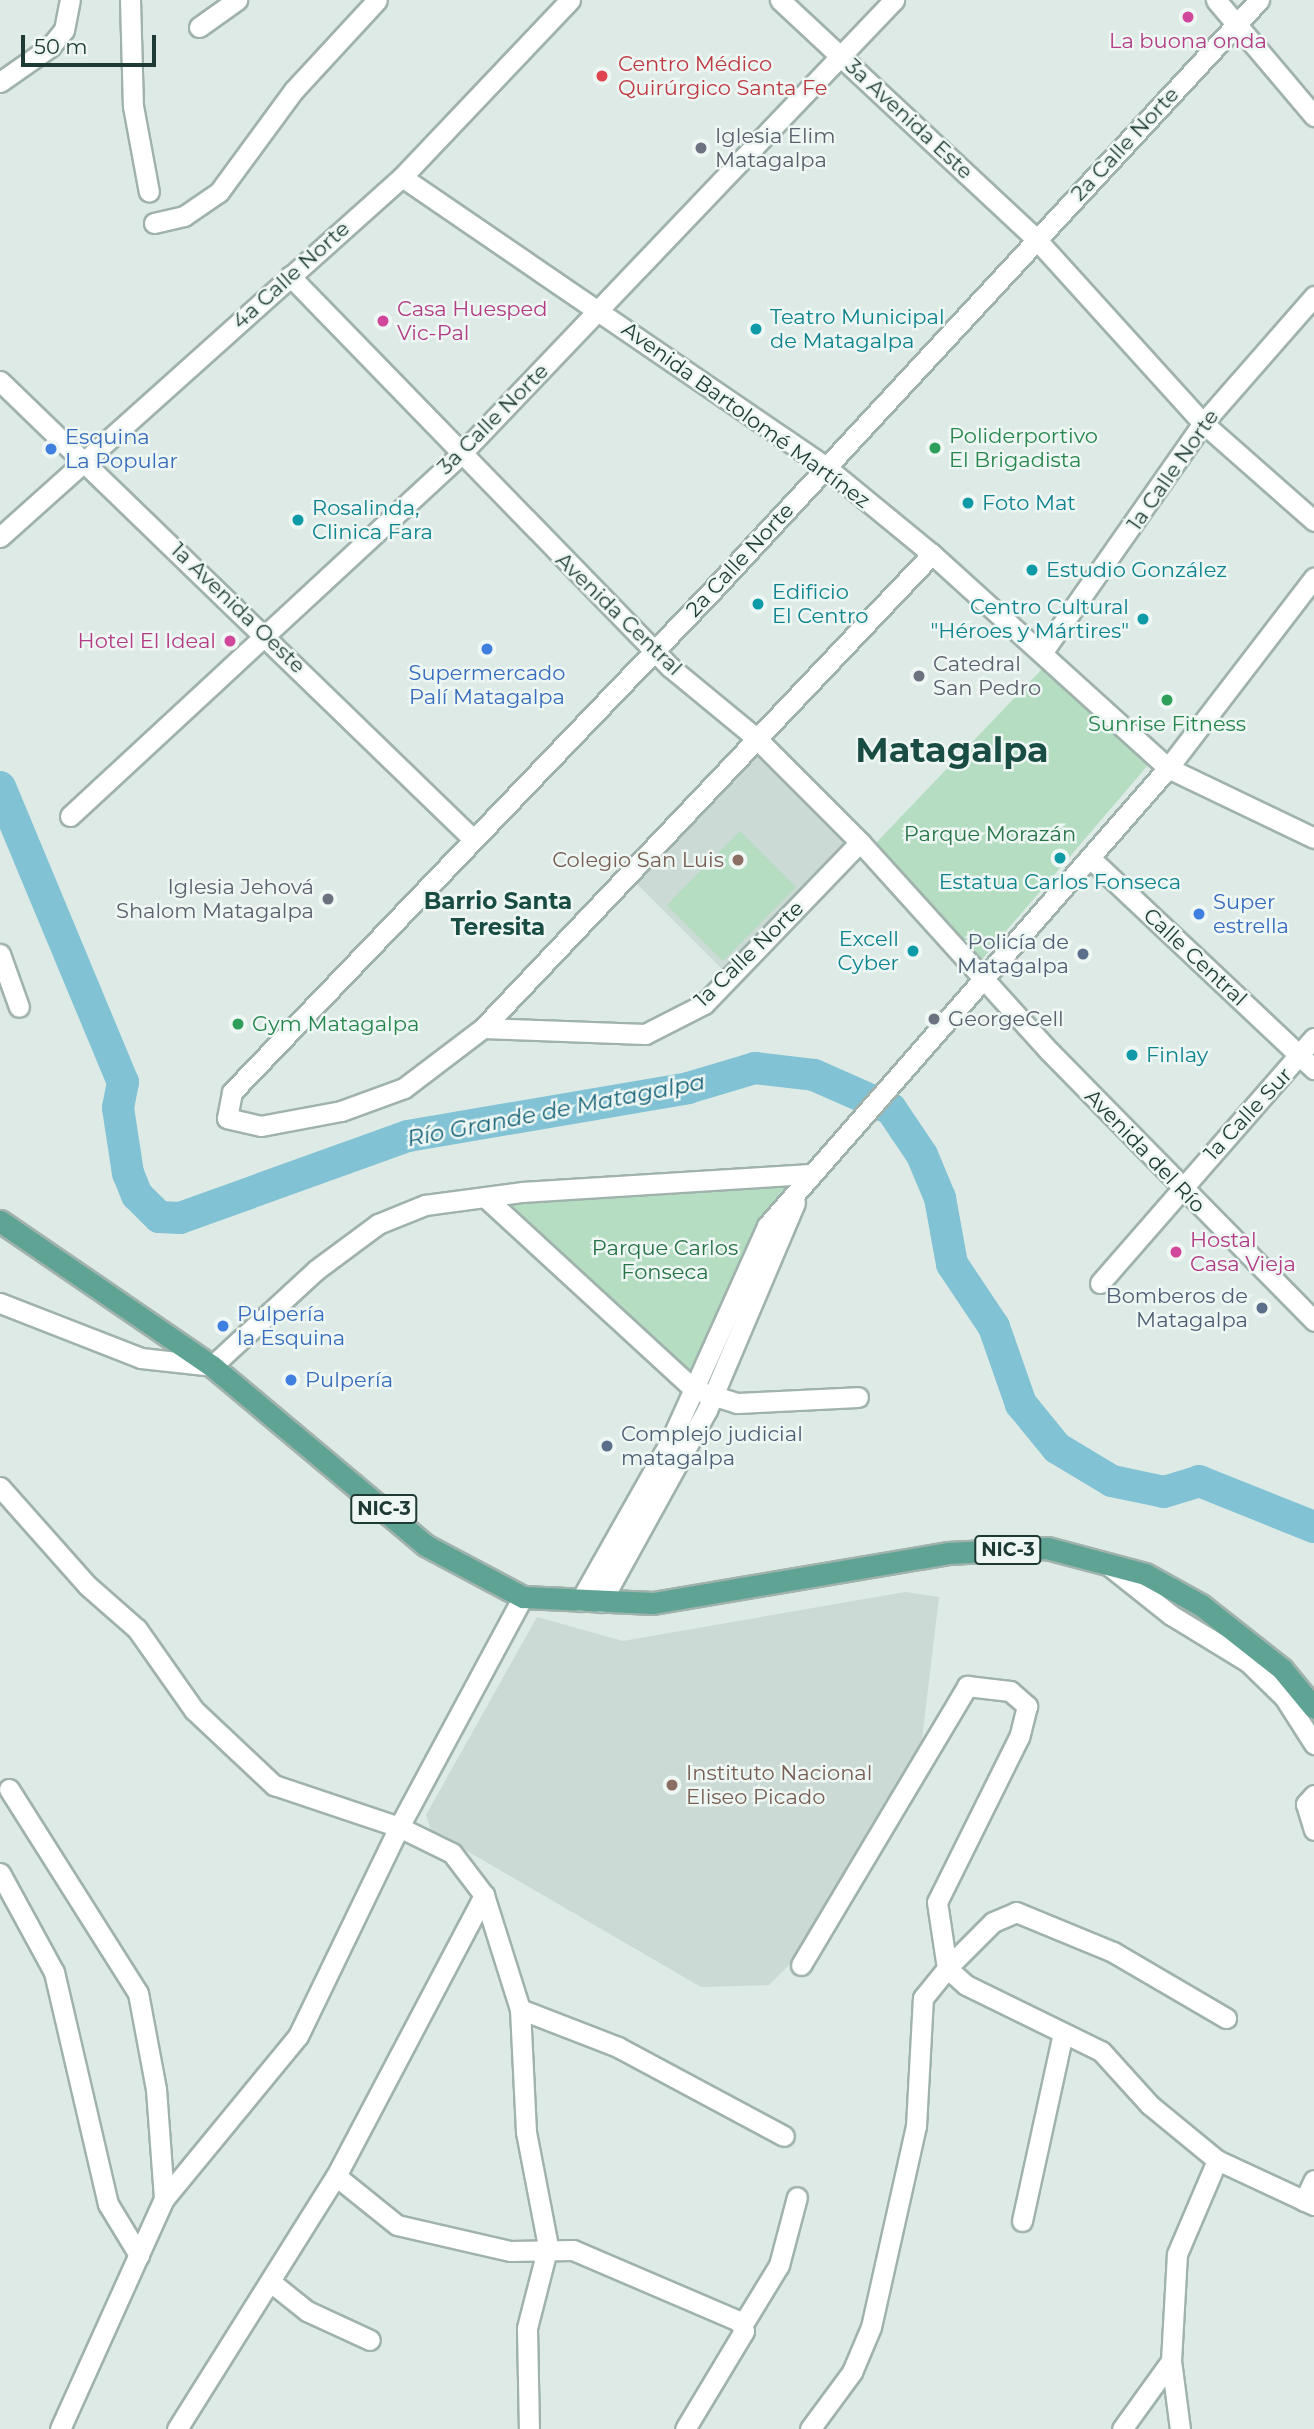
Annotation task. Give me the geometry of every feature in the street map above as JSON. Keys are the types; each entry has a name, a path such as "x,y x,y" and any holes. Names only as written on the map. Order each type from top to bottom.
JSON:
{"main road":[{"name":"NIC-3","path":"0,1221 212,1366 425,1545 523,1597 590,1601 671,1601 948,1553 1047,1548 1101,1559 1145,1574 1201,1605 1282,1669 1314,1708"}],"street":[{"path":"130,0 133,106 149,192"},
{"path":"199,27 237,0"},
{"path":"154,223 184,216 219,192 294,90 377,0"},
{"name":"4a Calle Norte","path":"0,537 402,177 570,0"},
{"name":"3a Avenida Este","path":"780,0 1036,239 1203,423 1314,521"},
{"name":"3a Calle Norte","path":"70,816 270,636 460,455 894,0"},
{"path":"1216,0 1314,116"},
{"name":"2a Calle Norte","path":"483,1028 404,1088 341,1111 261,1126 227,1118 232,1092 654,651 1259,0"},
{"path":"0,82 50,47 70,6"},
{"name":"Avenida Bartolomé Martínez","path":"402,177 826,467 932,554 1168,768 1314,838"},
{"name":"Avenida Central","path":"290,276 460,455 654,651 756,738 860,842 980,978"},
{"name":"1a Calle Norte","path":"1042,653 1203,423 1314,296"},
{"name":"1a Avenida Oeste","path":"0,381 270,636 473,839"},
{"path":"483,1028 932,554"},
{"path":"590,1601 703,1394 808,1174 1168,768 1314,578"},
{"name":"1a Calle Norte","path":"483,1028 572,1036 657,1028 704,1004 860,842"},
{"name":"Calle Central","path":"1090,858 1307,1063"},
{"path":"0,954 19,1007"},
{"name":"Avenida del Río","path":"980,978 1180,1188 1314,1321"},
{"name":"1a Calle Sur","path":"1100,1283 1180,1188 1307,1063 1314,1038"},
{"path":"0,1303 141,1358 212,1366 378,1224 425,1205 808,1174"},
{"path":"487,1199 703,1394 737,1403 858,1397"},
{"path":"0,1487 88,1586 137,1629 194,1710 274,1785 399,1828 452,1853 484,1895 520,2009 526,2133 548,2246 527,2328 529,2429"},
{"path":"1101,1559 1171,1615 1248,1662 1284,1697 1314,1744"},
{"path":"60,2429 164,2199 298,2036 399,1828 523,1597"},
{"path":"801,1965 967,1686 986,1684 1010,1691 1027,1706 1020,1737 954,1856 937,1902 947,1968 966,1985 1062,2037 1101,2051 1150,2105 1217,2160 1309,2203 1314,2180"},
{"path":"9,1789 138,1993 156,2089 164,2199"},
{"path":"1314,1795 1306,1804 1314,1830"},
{"path":"0,1873 54,1972 108,2204 139,2255"},
{"path":"177,2429 272,2283 336,2176 484,1895"},
{"path":"810,2429 852,2372 871,2327 916,2126 923,1998 947,1968 993,1922 1016,1912 1113,1952 1226,2018"},
{"path":"520,2009 618,2047 784,2136"},
{"path":"1022,2221 1050,2118 1062,2037"},
{"path":"1180,2429 1171,2361 1177,2254 1217,2160"},
{"path":"336,2176 397,2225 510,2251 548,2246 573,2250 743,2324"},
{"path":"685,2429 779,2265 797,2197"},
{"path":"272,2283 306,2311 370,2340"},
{"path":"1122,2429 1171,2361"}],"shaded area":[{"name":"Colegio San Luis","path":"752,751 847,845 723,970 629,876"},
{"name":"Instituto Nacional Eliseo Picado","path":"905,1592 939,1597 920,1756 800,1954 769,1985 701,1987 431,1830 426,1815 537,1617 623,1641"}],"green space":[{"name":"Parque Morazán","path":"1043,668 1148,765 977,965 875,844"},
{"path":"740,831 796,887 723,961 667,905"},
{"name":"Parque Carlos Fonseca","path":"809,1174 695,1390 487,1199"}],"waterway":[{"name":"Río Grande de Matagalpa","path":"0,787 123,1082 118,1108 128,1173 137,1195 159,1217 180,1218 408,1136 688,1088 755,1068 814,1075 891,1109 922,1155 940,1198 952,1264 994,1327 1021,1404 1057,1448 1112,1481 1164,1492 1199,1481 1314,1527"}],"place":[{"name":"La buona onda","path":"1188,17"},
{"name":"Centro Médico Quirúrgico Santa Fe","path":"602,76"},
{"name":"Iglesia Elim Matagalpa","path":"701,148"},
{"name":"Casa Huesped Vic-Pal","path":"383,321"},
{"name":"Teatro Municipal de Matagalpa","path":"756,329"},
{"name":"Poliderportivo El Brigadista","path":"935,448"},
{"name":"Esquina La Popular","path":"51,449"},
{"name":"Foto Mat","path":"968,503"},
{"name":"Rosalinda, Clinica Fara","path":"298,520"},
{"name":"Estudio González","path":"1032,570"},
{"name":"Edificio El Centro","path":"758,604"},
{"name":"Centro Cultural \"Héroes y Mártires\"","path":"1143,619"},
{"name":"Hotel El Ideal","path":"230,641"},
{"name":"Supermercado Palí Matagalpa","path":"487,649"},
{"name":"Catedral San Pedro","path":"919,676"},
{"name":"Sunrise Fitness","path":"1167,700"},
{"name":"Estatua Carlos Fonseca","path":"1060,858"},
{"name":"Colegio San Luis","path":"738,860"},
{"name":"Iglesia Jehová Shalom Matagalpa","path":"328,899"},
{"name":"Super estrella","path":"1199,914"},
{"name":"Excell Cyber","path":"913,951"},
{"name":"Policía de Matagalpa","path":"1083,954"},
{"name":"GeorgeCell","path":"934,1019"},
{"name":"Gym Matagalpa","path":"238,1024"},
{"name":"Finlay","path":"1132,1055"},
{"name":"Hostal Casa Vieja","path":"1176,1252"},
{"name":"Bomberos de Matagalpa","path":"1262,1308"},
{"name":"Pulpería la Esquina","path":"223,1326"},
{"name":"Pulpería","path":"291,1380"},
{"name":"Complejo judicial matagalpa","path":"607,1446"},
{"name":"Instituto Nacional Eliseo Picado","path":"672,1785"}],"district":[{"name":"Matagalpa","path":"952,750"},
{"name":"Barrio Santa Teresita","path":"498,914"}]}
